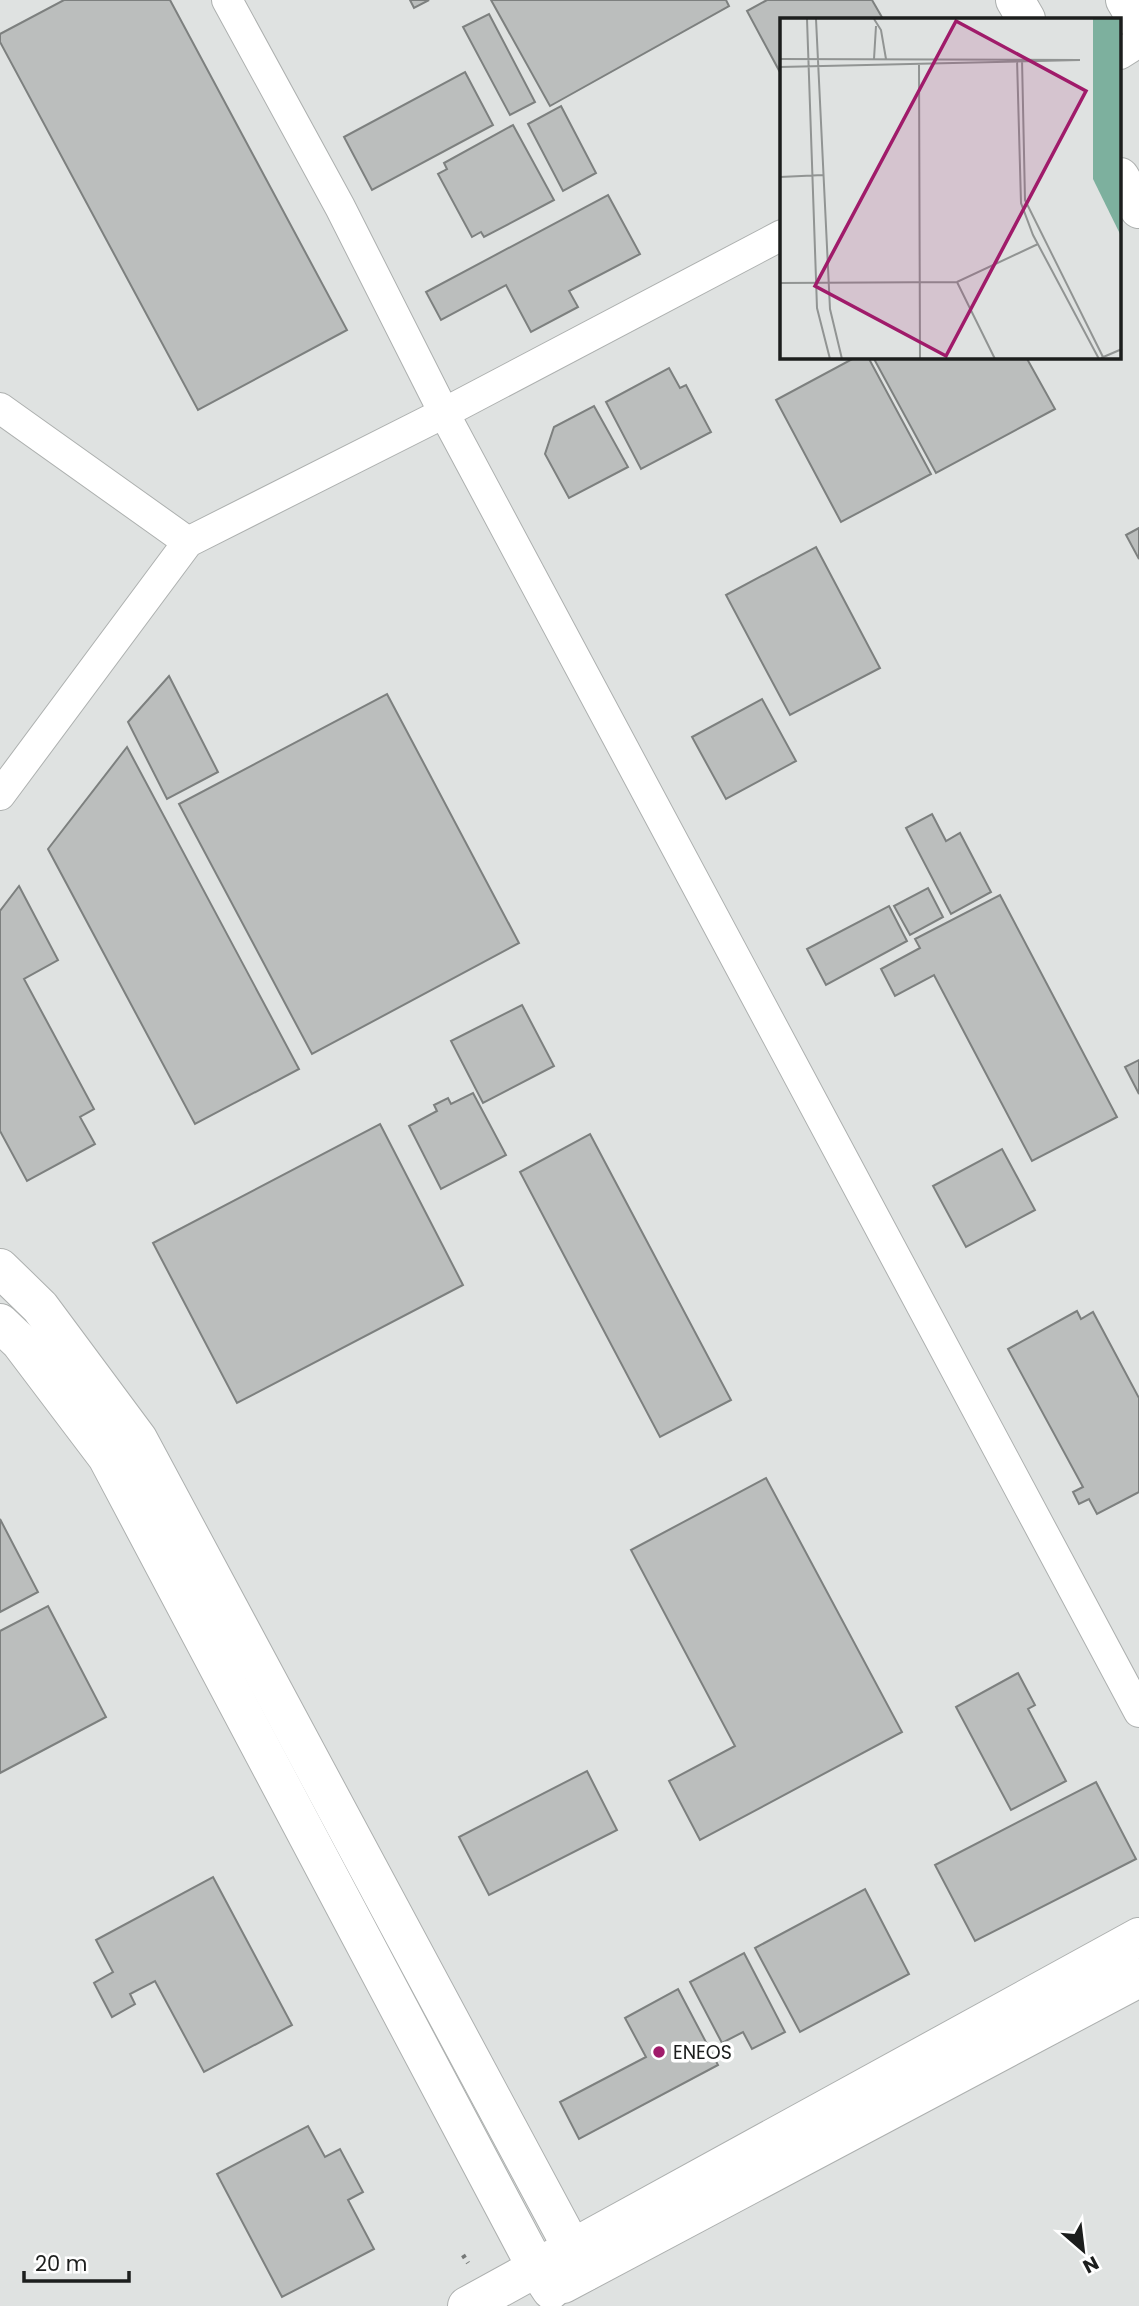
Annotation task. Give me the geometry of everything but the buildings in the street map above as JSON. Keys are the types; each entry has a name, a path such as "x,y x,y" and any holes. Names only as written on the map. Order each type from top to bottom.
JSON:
{"street":[{"path":"227,0 340,207 444,413 1139,1712"},
{"path":"1015,0 1025,18"},
{"path":"1125,0 1139,24"},
{"path":"1122,53 1139,42"},
{"path":"1122,180 1139,209"},
{"path":"0,795 188,542 444,413 780,236"},
{"path":"0,408 188,542"},
{"path":"0,1268 40,1307 138,1439 579,2259"},
{"path":"0,1323 20,1342 107,1457 537,2288"},
{"path":"467,2306 537,2288 579,2259 1139,1937"},
{"path":"579,2259 1139,1978"}],"place":[{"name":"ENEOS","path":"659,2052"}]}
